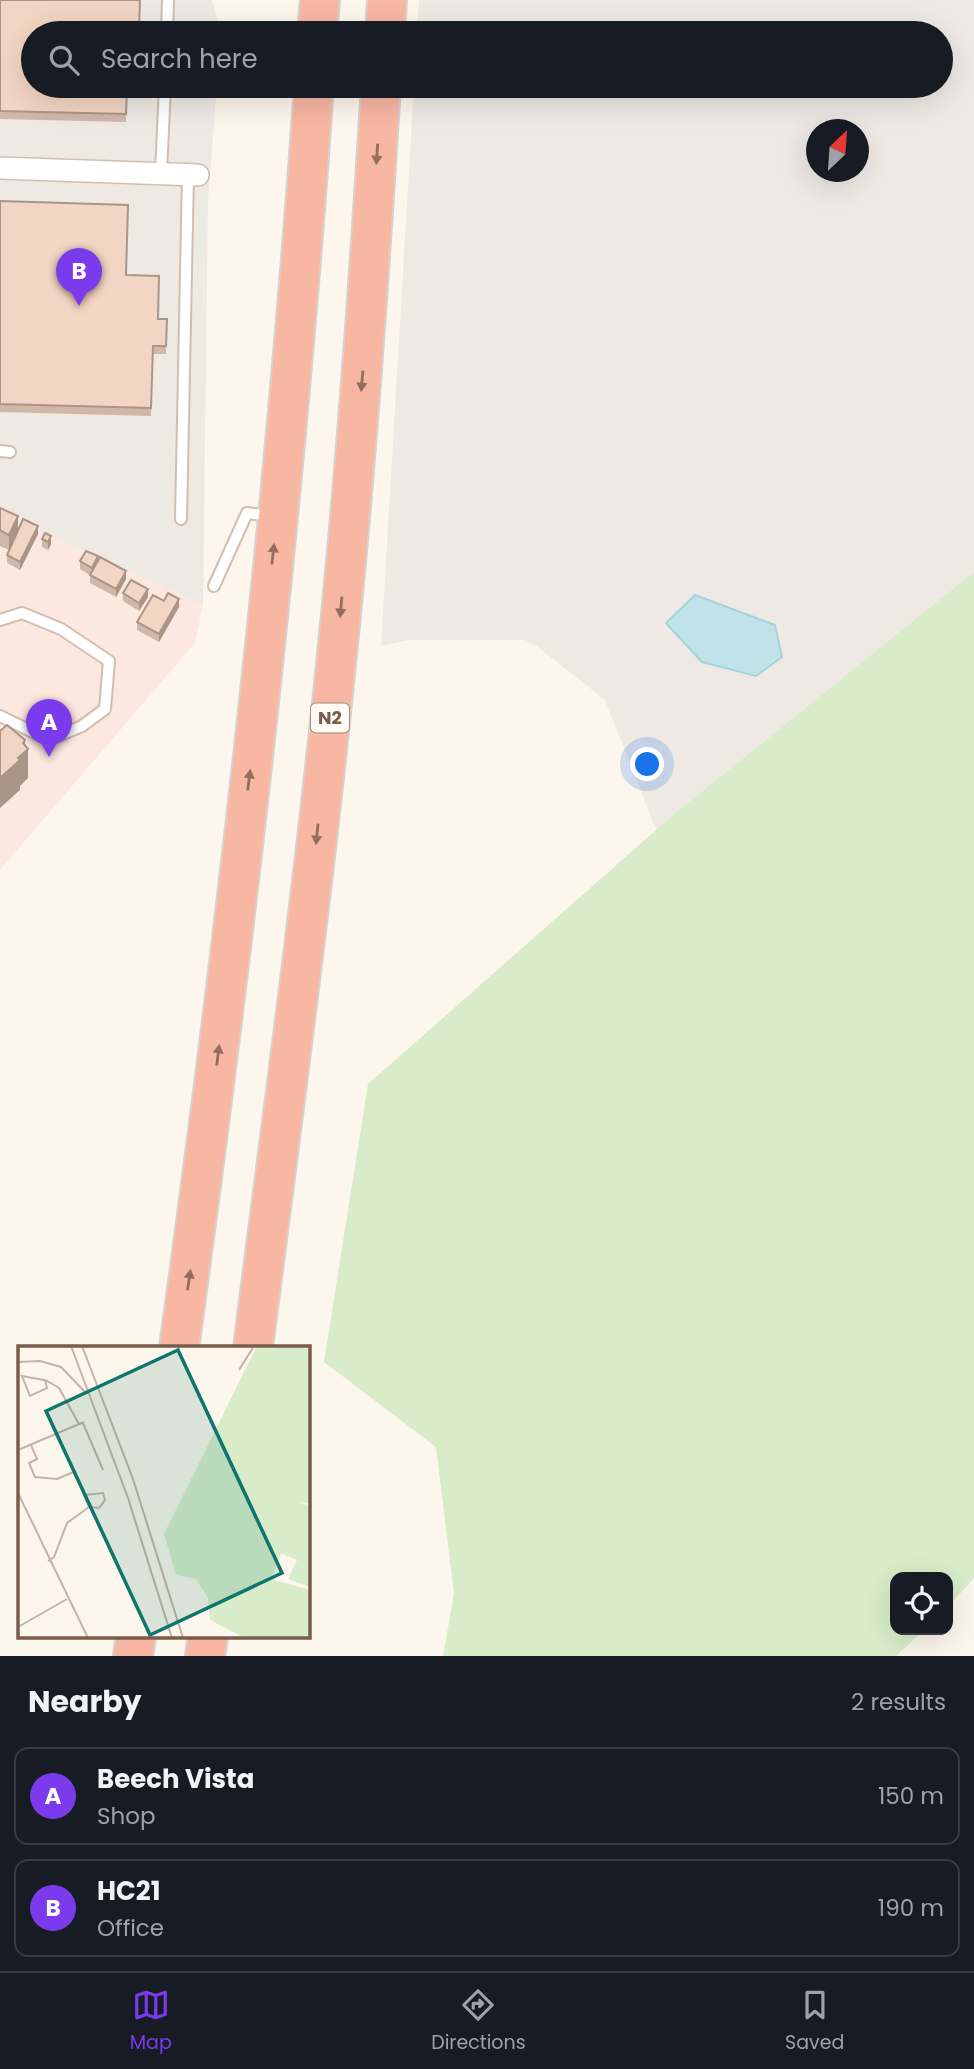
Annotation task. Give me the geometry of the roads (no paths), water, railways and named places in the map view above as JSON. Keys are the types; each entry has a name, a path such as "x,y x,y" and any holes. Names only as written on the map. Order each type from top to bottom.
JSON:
{"highway":[{"path":"295,21 296,0"},
{"path":"318,21 320,0"},
{"path":"386,21 387,0"},
{"path":"289,399 283,242 291,98"},
{"path":"179,1346 209,1135 289,399 313,98"},
{"name":"N2","path":"253,1346 314,866 336,664 362,380 380,98"},
{"path":"133,1656 136,1638"},
{"path":"205,1656 208,1638"}],"street":[{"path":"0,169 193,174"}],"lane":[{"path":"167,21 168,0"},
{"path":"161,173 164,98"},
{"path":"181,519 193,174"},
{"path":"214,586 247,513 276,517"},
{"path":"0,620 22,613 61,629 109,661 105,709 82,726 49,740 0,716"}],"water":[{"path":"695,595 775,625 782,657 756,676 702,662 666,623"}],"place":[{"name":"HC21","path":"79,306"},
{"name":"Beech Vista","path":"49,757"}]}
